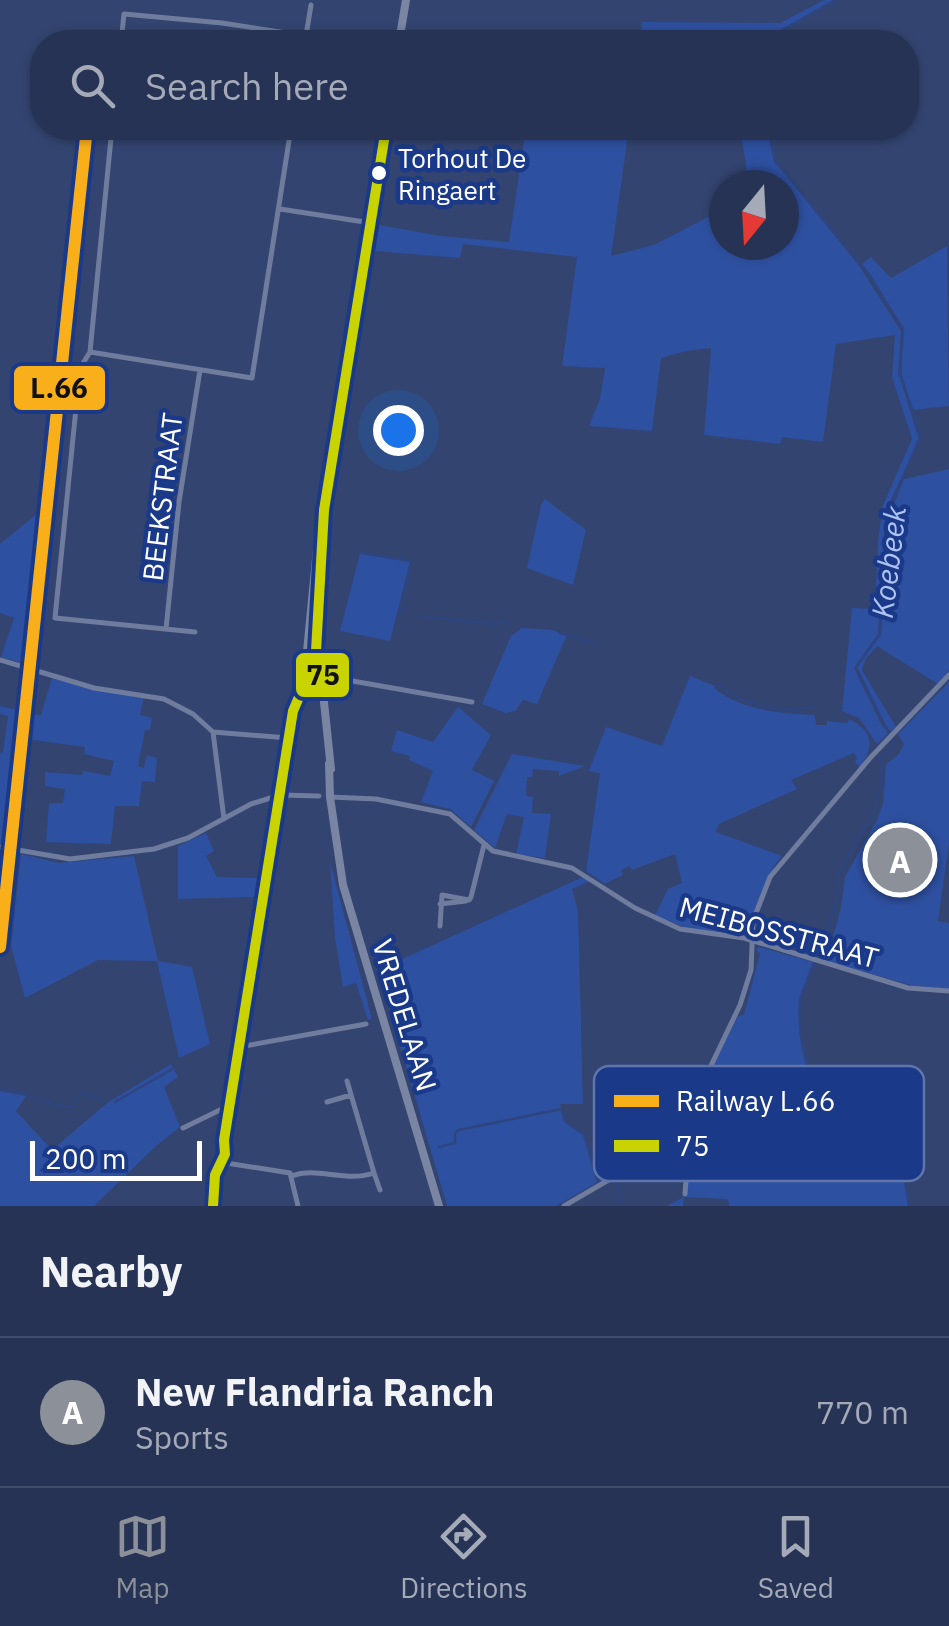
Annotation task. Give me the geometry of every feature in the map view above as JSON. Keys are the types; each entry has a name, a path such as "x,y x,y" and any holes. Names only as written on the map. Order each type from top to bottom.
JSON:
{"main road":[{"path":"402,30 406,0"},
{"path":"311,662 296,672 305,687 323,679 311,662 324,510 384,140"},
{"name":"VREDELAAN","path":"323,679 343,885 439,1206"},
{"name":"VREDELAAN","path":"305,687 324,708"}],"street":[{"path":"306,30 310,5"},
{"path":"122,30 124,14 258,30"},
{"path":"111,140 90,352 80,368 56,618 195,632"},
{"path":"90,352 252,378 289,140"},
{"path":"279,208 370,222"},
{"name":"BEEKSTRAAT","path":"166,629 179,502 200,370"},
{"path":"0,660 94,688 164,699 193,714 212,732 224,819"},
{"path":"710,1066 748,978 758,905 778,865 949,674"},
{"path":"323,679 472,702"},
{"path":"214,1206 288,738 293,711 305,687"},
{"path":"212,732 288,738"},
{"path":"0,847 85,859 172,844 252,804 280,795 319,796"},
{"name":"MEIBOSSTRAAT","path":"333,796 450,814 484,845 504,854 572,868 635,908 680,929 753,942 908,988 949,991"},
{"path":"440,926 442,895 469,900 484,845"},
{"path":"239,1047 366,1024"},
{"path":"347,1081 380,1190"},
{"path":"327,1102 351,1095"},
{"path":"183,1128 229,1109"},
{"path":"220,1163 290,1173 298,1206"},
{"path":"292,1176 300,1173 350,1178 374,1173"},
{"path":"564,1206 608,1181"},
{"path":"685,1194 686,1181"}],"shaded area":[{"path":"824,0 833,0 780,30 641,30 642,22 780,23"},
{"path":"524,140 627,140 611,256 654,245 709,217 709,260 799,260 799,192 860,267 901,331 898,372 919,439 885,521 878,634 854,668 889,733 877,744 859,718 842,711 852,608 875,609 883,505 912,439 892,377 895,335 836,344 823,442 782,437 780,444 704,435 711,348 661,358 652,431 589,426 600,399 605,368 562,366 577,257 463,244 460,258 375,251 379,225 509,242"},
{"path":"741,140 770,140 775,162 781,170 746,170"},
{"path":"947,246 949,406 913,410 901,372 903,328 862,264 871,257 891,278"},
{"path":"949,469 949,670 938,684 877,646 862,670 896,727 891,731 882,722 857,668 859,660 880,636 888,519 904,479"},
{"path":"545,499 586,530 573,585 527,568"},
{"path":"38,513 22,663 1,657 14,618 0,613 0,544"},
{"path":"360,554 410,562 390,641 340,631"},
{"path":"522,628 567,635 537,704 523,700 515,711 506,713 482,704 511,636"},
{"path":"690,676 749,706 815,715 816,725 827,725 827,721 847,723 849,719 863,729 869,740 860,767 854,753 791,780 797,789 719,824 716,832 782,856 749,921 737,934 686,928 655,915 668,889 682,883 675,854 632,870 629,866 621,870 623,875 605,884 586,871 600,773 589,771 606,727 662,746"},
{"path":"52,678 98,691 144,697 140,715 152,718 150,730 145,730 138,766 144,768 147,755 157,758 155,782 142,781 139,806 115,806 111,844 46,842 49,803 63,803 65,789 45,786 45,772 82,775 83,771 110,776 114,761 84,754 85,747 26,739 29,714 41,715"},
{"path":"949,682 949,843 938,921 949,923 949,989 914,986 826,961 845,877 878,818 886,764 904,744 898,734"},
{"path":"0,706 18,710 4,844 0,844 0,753 8,716 0,714"},
{"path":"458,707 491,735 472,770 494,781 471,827 450,809 421,802 433,771 409,760 410,756 391,751 397,730 433,742"},
{"path":"512,754 585,766 559,776 559,771 533,769 532,777 527,777 526,796 533,797 532,813 551,814 545,858 516,854 524,817 507,814 495,848 474,830"},
{"path":"206,833 214,851 206,856 217,877 258,878 256,897 178,899 178,846"},
{"path":"21,854 59,863 134,856 158,961 192,967 210,1044 179,1058 157,961 98,960 25,998 11,946"},
{"path":"330,862 372,1019 368,1020 356,983 343,987"},
{"path":"583,877 590,881 572,889 578,911 583,1104 560,1104 565,1121 584,1135 594,1181 598,1182 556,1206 447,1206 378,970"},
{"path":"759,947 813,962 800,999 799,1026 808,1066 713,1066 738,1016 744,1015"},
{"path":"171,1064 178,1077 164,1087 180,1127 94,1206 0,1206 0,1091 26,1096 16,1111 52,1150 107,1103"},
{"path":"685,1181 905,1181 909,1206 729,1206 728,1199 684,1197"},
{"path":"684,1197 683,1206 667,1206"}],"waterway":[{"name":"Koebeek","path":"783,30 837,0"},
{"name":"Koebeek","path":"771,140 775,161 868,273 903,329 900,375 921,435 888,512 880,634 856,667 895,746 881,758 881,783 874,812 838,874 839,889 831,918 800,999 801,1039 808,1066"},
{"path":"360,552 411,561 401,613"},
{"path":"421,616 493,624 506,621 509,625"},
{"path":"560,633 596,644"},
{"path":"718,685 763,706 813,706"},
{"path":"115,1102 174,1068"},
{"path":"0,1088 66,1106 74,1106 82,1092 102,1100"},
{"path":"439,1147 455,1143 459,1130 561,1109 565,1121 584,1135 594,1169"},
{"path":"598,1181 603,1181"},
{"path":"617,1181 623,1206"},
{"name":"Koebeek","path":"905,1181 909,1206"}],"rail line":[{"name":"L.66","path":"0,947 86,140"}],"transit line":[{"name":"75","path":"213,1206 215,1175 225,1154 224,1140 293,711 302,690 316,688 323,680 316,651 324,510 384,140"}],"place":[{"name":"Torhout De Ringaert","path":"379,173"},
{"name":"New Flandria Ranch","path":"900,860"}]}
